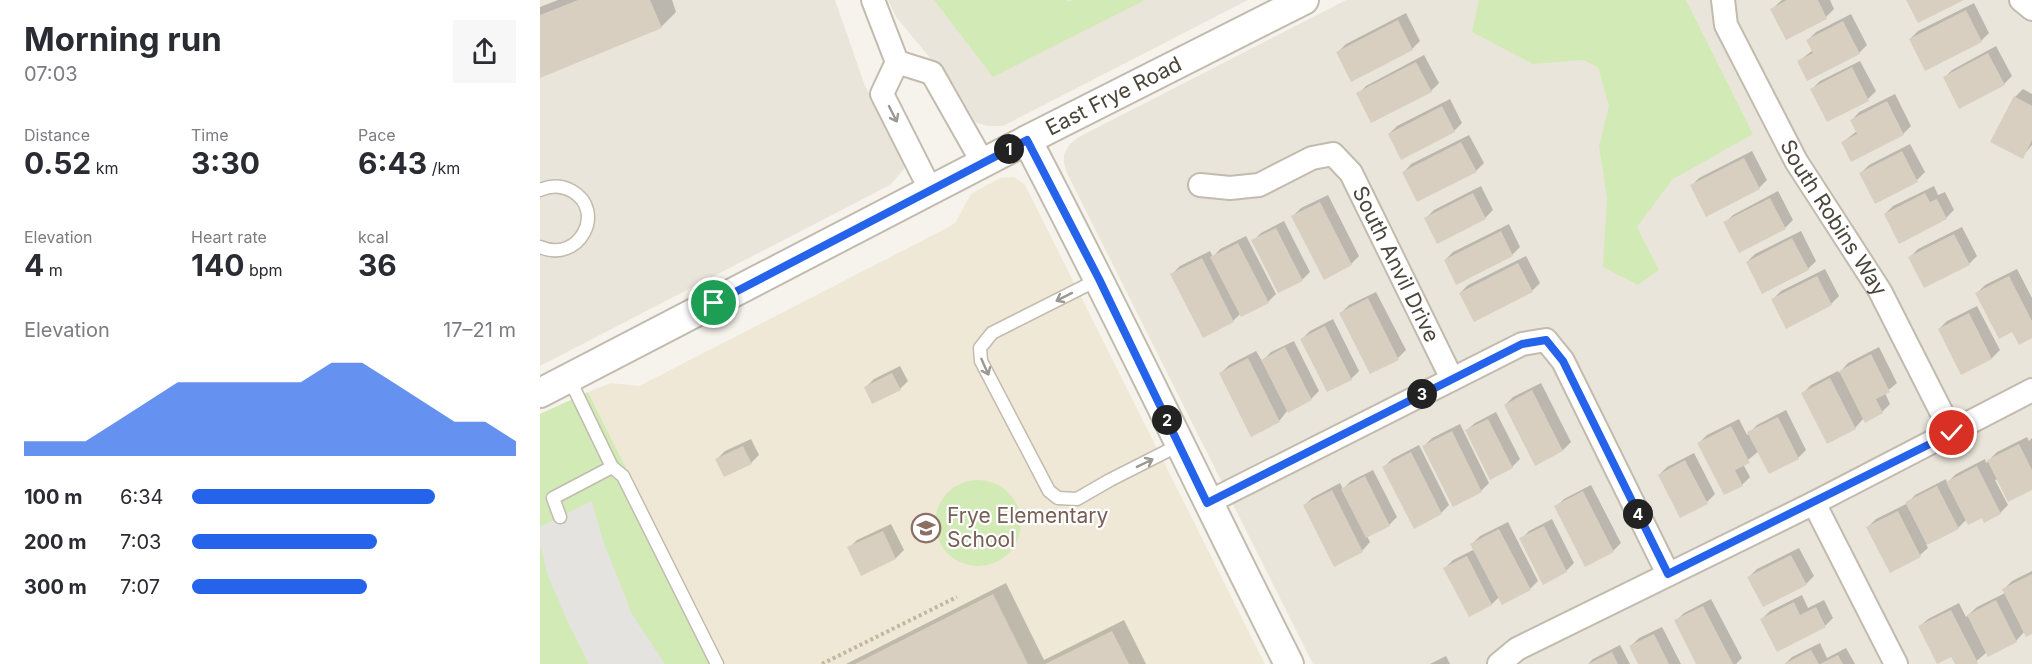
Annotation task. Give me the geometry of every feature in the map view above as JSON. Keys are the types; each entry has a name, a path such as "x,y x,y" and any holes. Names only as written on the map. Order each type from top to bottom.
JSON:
{"street":[{"path":"873,0 897,62 882,94 931,191"},
{"name":"East Frye Road","path":"540,393 1027,140 1304,0"},
{"name":"South Robins Way","path":"1723,0 1726,25 1796,161 1880,291 1952,433"},
{"path":"2022,0 2032,9"},
{"path":"897,62 932,73 983,163"},
{"path":"1027,140 1099,279 1207,503 1289,664"},
{"name":"South Anvil Drive","path":"1200,184 1230,188 1258,185 1311,158 1333,154 1351,173 1452,379"},
{"path":"1207,503 1522,344 1546,340 1563,361 1668,574"},
{"path":"1499,664 1517,649 1814,503 2032,390"},
{"path":"1814,503 1896,664"}],"lane":[{"path":"540,190 557,186 576,194 583,202 588,223 578,242 569,248 558,251 540,248"},
{"path":"1099,279 992,333 980,348 981,361 1049,491 1058,498 1077,499 1179,446"},
{"path":"569,378 612,467 623,476 717,664"},
{"path":"560,517 553,498 612,467"}],"path":[{"path":"822,664 957,597"}],"shaded area":[{"path":"540,0 835,0 865,86 903,155 904,169 890,185 540,366"},
{"path":"888,0 1248,0 1003,126 987,126 975,122 956,89 896,17"},
{"path":"1346,0 2032,0 2032,664 1313,664 1067,173 1064,154 1070,144 1079,137"},
{"name":"Frye Elementary School","path":"1014,177 1025,185 1265,664 724,664 588,392 611,383 639,386 947,228 955,223 971,194 1000,178"},
{"path":"592,501 602,538 632,614 665,664 589,664 567,620 548,576 540,544 540,527"}],"green space":[{"path":"934,0 1066,0 1068,2 1073,0 1145,0 993,77"},
{"path":"1479,0 1686,0 1753,134 1673,179 1637,227 1659,270 1638,285 1603,267 1607,198 1599,146 1609,106 1598,67 1583,60 1533,64 1472,32"},
{"path":"588,392 724,664 540,664 540,414"},
{"path":"978,480 995,483 1009,492 1018,506 1021,523 1018,540 1009,554 995,563 978,566 961,563 947,554 938,540 935,523 938,506 947,492 961,483"}],"building":[{"path":"578,0 650,0 662,28 540,78 540,15"},
{"path":"1787,0 1818,0 1827,19 1786,40 1770,9"},
{"path":"1906,0 1964,0 1918,23"},
{"path":"1966,10 1982,42 1925,71 1909,39"},
{"path":"1398,20 1413,50 1351,82 1336,52"},
{"path":"1843,21 1860,54 1807,81 1797,61 1813,53 1806,40"},
{"path":"1988,53 2005,85 1959,109 1943,77"},
{"path":"1416,62 1432,92 1371,123 1356,93"},
{"path":"1852,67 1869,101 1827,122 1810,89"},
{"path":"2014,96 2032,106 2032,140 2023,159 1990,142"},
{"path":"1887,101 1904,135 1851,162 1841,142 1857,134 1850,120"},
{"path":"1442,106 1455,132 1401,160 1388,134"},
{"path":"1461,142 1477,172 1417,202 1402,172"},
{"path":"1902,151 1918,182 1875,204 1859,173"},
{"path":"1744,158 1760,189 1706,217 1690,185"},
{"path":"1473,193 1486,219 1437,244 1424,218"},
{"path":"1925,193 1930,202 1937,199 1947,219 1899,244 1884,214"},
{"path":"1770,198 1786,229 1739,253 1723,222"},
{"path":"1320,202 1352,265 1324,280 1291,216"},
{"path":"1276,228 1303,281 1278,293 1251,240"},
{"path":"1501,231 1513,256 1456,285 1444,260"},
{"path":"1954,234 1970,265 1924,288 1908,257"},
{"path":"1792,238 1809,270 1762,294 1746,262"},
{"path":"1238,243 1269,303 1241,317 1210,257"},
{"path":"1202,258 1234,322 1203,338 1170,274"},
{"path":"1518,263 1533,292 1474,322 1459,293"},
{"path":"1817,276 1832,305 1786,329 1771,299"},
{"path":"2009,276 2032,321 2032,338 2019,345 2012,332 1999,339 1975,293"},
{"path":"1368,298 1399,360 1370,374 1339,313"},
{"path":"1969,313 1992,359 1961,375 1938,329"},
{"path":"1325,326 1352,380 1327,392 1300,339"},
{"path":"1285,347 1312,400 1288,413 1261,360"},
{"path":"1871,354 1890,392 1876,399 1883,413 1865,423 1839,371"},
{"path":"1248,358 1280,422 1251,437 1219,373"},
{"path":"892,373 901,390 872,404 864,387"},
{"path":"1830,378 1856,429 1827,444 1801,393"},
{"path":"1532,390 1563,451 1535,466 1504,405"},
{"path":"1778,417 1799,459 1769,474 1747,432"},
{"path":"1488,419 1513,468 1490,480 1465,430"},
{"path":"1731,426 1750,463 1735,470 1743,486 1724,495 1697,443"},
{"path":"1452,431 1482,492 1453,507 1422,446"},
{"path":"2019,444 2032,470 2032,490 2008,502 1987,460"},
{"path":"743,446 752,464 724,477 715,459"},
{"path":"1411,452 1442,514 1414,529 1382,467"},
{"path":"1685,460 1708,504 1680,518 1658,475"},
{"path":"1977,466 2001,514 1984,523 1982,518 1968,525 1946,482"},
{"path":"1365,476 1390,526 1366,538 1341,489"},
{"path":"1937,486 1959,529 1927,545 1905,502"},
{"path":"1332,490 1363,552 1334,567 1303,505"},
{"path":"1583,491 1614,552 1585,567 1554,506"},
{"path":"1898,511 1921,557 1890,573 1866,527"},
{"path":"1544,526 1567,572 1543,585 1519,538"},
{"path":"1499,529 1531,590 1502,605 1470,544"},
{"path":"883,531 896,559 861,576 847,547"},
{"path":"1791,555 1807,585 1763,607 1747,577"},
{"path":"1467,556 1492,605 1469,617 1443,568"},
{"path":"2032,574 2032,634 2026,637 2002,589"},
{"path":"993,594 1028,664 855,664"},
{"path":"1996,600 2017,642 1988,657 1967,615"},
{"path":"1794,602 1800,615 1816,607 1826,627 1777,652 1760,619"},
{"path":"1703,606 1733,664 1696,664 1674,620"},
{"path":"1951,610 1977,664 1955,664 1951,657 1937,664 1918,626"},
{"path":"1112,631 1129,664 1045,664"},
{"path":"1654,634 1669,664 1638,664 1629,646"},
{"path":"1811,650 1819,664 1784,664"},
{"path":"1612,652 1618,664 1588,664"},
{"path":"1838,655 1843,664 1820,664"}],"place":[{"name":"Frye Elementary School","path":"926,528"}],"route":[{"path":"714,303 1027,140 1099,279 1207,503 1522,344 1546,340 1563,361 1668,574 1952,433"}]}
